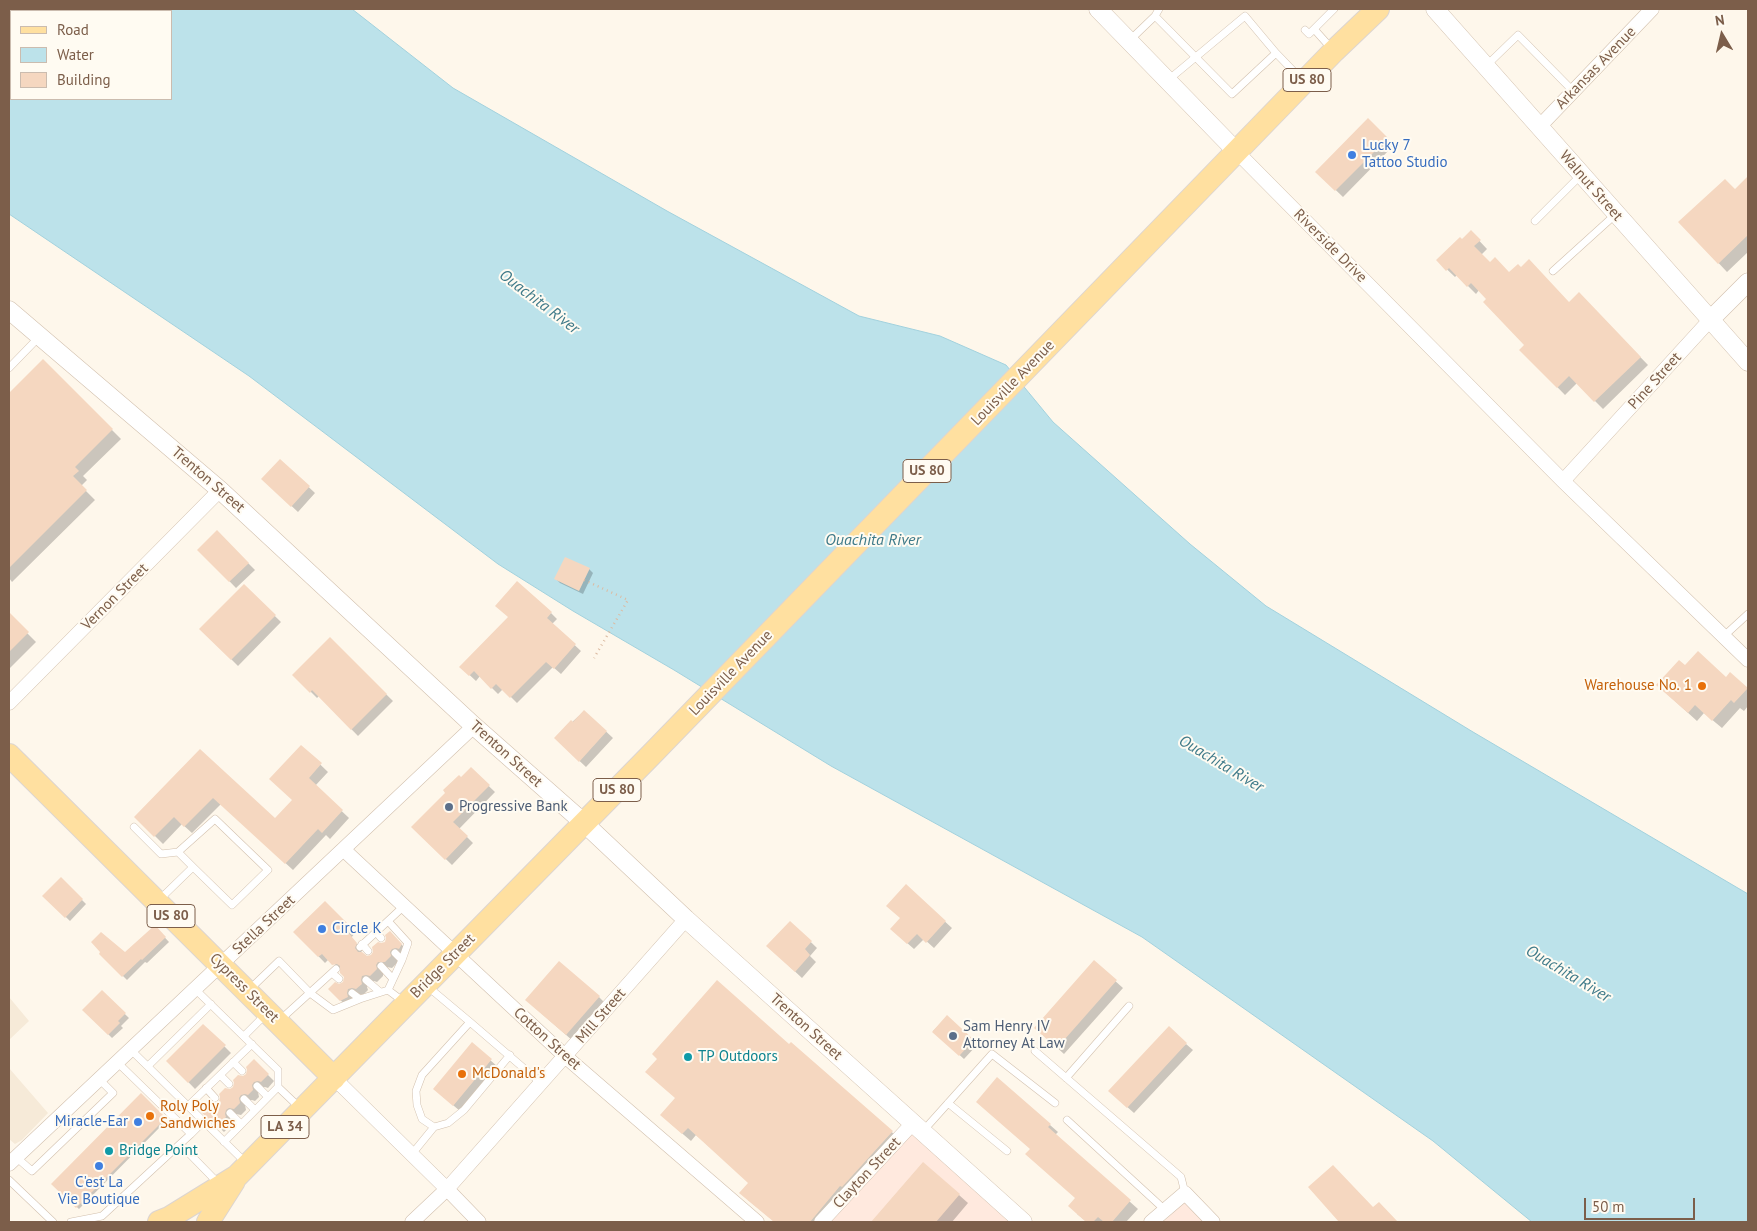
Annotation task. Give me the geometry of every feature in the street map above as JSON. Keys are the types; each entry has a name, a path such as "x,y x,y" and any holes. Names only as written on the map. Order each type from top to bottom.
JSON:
{"main road":[{"name":"Louisville Avenue","path":"649,757 1334,51 1378,9"},
{"name":"Cypress Street","path":"9,756 334,1078"},
{"name":"Bridge Street","path":"159,1222 235,1176 334,1078 649,757"},
{"name":"Bridge Street","path":"208,1222 235,1176"}],"street":[{"name":"Riverside Drive","path":"1098,9 1563,481 1748,660"},
{"name":"Walnut Street","path":"1435,9 1748,362"},
{"name":"Arkansas Avenue","path":"1539,127 1652,9"},
{"name":"Pine Street","path":"1563,481 1710,320 1748,282"},
{"name":"Trenton Street","path":"9,310 220,490 474,726 584,823 686,919 1023,1222"},
{"name":"Vernon Street","path":"9,703 220,490"},
{"name":"Stella Street","path":"11,1157 99,1079 474,726"},
{"name":"Cotton Street","path":"344,850 566,1057 757,1222"},
{"name":"Mill Street","path":"412,1222 447,1189 542,1084 686,919"},
{"name":"Cypress Street","path":"334,1078 479,1222"},
{"name":"Clayton Street","path":"821,1222 918,1127"},
{"path":"1152,1222 1185,1193 1213,1222"}],"lane":[{"path":"1129,41 1160,9"},
{"path":"1305,30 1309,34 1329,11"},
{"path":"1155,16 1232,94 1276,53"},
{"path":"1167,81 1245,16 1276,53 1304,82"},
{"path":"1314,29 1334,51"},
{"path":"1486,66 1518,35 1573,92"},
{"path":"1535,221 1581,175"},
{"path":"1553,272 1616,214"},
{"path":"9,368 40,336"},
{"path":"1724,636 1748,614"},
{"path":"134,827 161,854 178,852 215,819 268,870 232,905 178,852"},
{"path":"157,902 192,867"},
{"path":"368,951 361,945 404,906"},
{"path":"388,921 408,943 388,990"},
{"path":"376,932 381,938"},
{"path":"395,953 402,960"},
{"path":"248,991 279,961 310,992 333,1010 388,990"},
{"path":"381,966 393,979"},
{"path":"244,1036 310,992 334,971 338,979"},
{"path":"366,980 380,992"},
{"path":"425,985 542,1084"},
{"path":"195,989 278,1070 278,1087 224,1142"},
{"path":"388,990 406,1004"},
{"path":"352,993 360,999"},
{"path":"148,1066 211,1004"},
{"path":"1066,1078 1129,1006"},
{"path":"434,1127 422,1118 417,1105 416,1091 422,1075 470,1022"},
{"path":"188,1106 252,1044"},
{"path":"130,1049 224,1142 235,1176"},
{"path":"1035,1051 1181,1177 1185,1193"},
{"path":"918,1127 948,1103 992,1054 1055,1103"},
{"path":"412,1154 434,1127 448,1123 464,1110 510,1055"},
{"path":"117,1062 191,1134"},
{"path":"233,1062 242,1071"},
{"path":"220,1075 229,1084"},
{"path":"11,1157 32,1171 113,1093 99,1079"},
{"path":"257,1086 268,1098"},
{"path":"278,1087 302,1110"},
{"path":"206,1088 215,1098"},
{"path":"244,1099 255,1110"},
{"path":"948,1103 1007,1151"},
{"path":"230,1113 242,1124"},
{"path":"1067,1120 1165,1210"},
{"path":"71,1222 102,1216 203,1122"},
{"path":"180,1144 235,1176"},
{"path":"9,1180 53,1222"}],"path":[{"path":"584,580 628,600 594,658"}],"shaded area":[{"path":"9,997 29,1021 9,1040"},
{"path":"9,1068 48,1113 22,1140 15,1144 9,1139"},
{"path":"913,1123 1023,1222 821,1222"},
{"path":"1188,1199 1211,1222 1163,1222"}],"water":[{"name":"Ouachita River","path":"9,9 352,9 453,88 667,211 859,316 940,336 1006,365 1053,422 1190,544 1266,606 1473,732 1748,894 1748,1222 1532,1222 1433,1141 1142,937 831,766 498,564 249,376 9,214"}],"building":[{"name":"Lucky 7 Tattoo Studio","path":"1368,118 1388,138 1335,191 1315,172"},
{"path":"1748,176 1748,235 1718,264 1678,222 1725,179 1735,189"},
{"path":"1471,230 1481,240 1474,246 1490,262 1495,257 1509,272 1518,264 1521,267 1529,259 1569,302 1579,292 1641,357 1594,402 1569,376 1557,388 1519,350 1524,345 1483,302 1486,299 1471,283 1467,287 1449,268 1446,271 1436,260 1460,237 1462,239"},
{"path":"43,359 113,429 75,467 79,471 73,476 87,490 9,568 9,393"},
{"path":"280,459 310,486 291,507 261,479"},
{"path":"217,530 249,563 229,582 197,550"},
{"path":"565,557 590,568 579,591 554,579"},
{"path":"517,581 552,612 547,618 576,644 554,669 546,662 510,698 496,684 491,689 474,671 469,676 459,667 508,617 495,606"},
{"path":"244,584 276,615 231,660 199,629"},
{"path":"9,612 29,632 9,652"},
{"path":"330,637 387,694 351,730 312,690 310,693 292,675"},
{"name":"Warehouse No. 1","path":"1698,651 1726,677 1730,672 1748,688 1734,703 1731,700 1712,721 1695,705 1688,713 1656,685 1679,660 1685,665"},
{"path":"584,710 607,731 579,762 554,738 571,720 573,722"},
{"path":"301,745 322,763 309,778 343,810 322,833 318,829 285,864 213,798 184,827 174,817 154,837 134,817 200,749 275,818 292,800 269,779"},
{"name":"Progressive Bank","path":"471,767 490,785 453,822 468,836 445,860 411,827 445,793 443,790"},
{"path":"61,877 83,899 65,918 42,896"},
{"path":"906,884 946,921 926,943 917,934 907,944 890,929 900,918 886,906"},
{"path":"325,901 350,926 346,930 357,943 355,948 358,952 362,952 367,956 371,955 373,952 372,947 378,942 385,942 385,935 390,931 402,944 399,949 392,949 390,952 391,956 385,962 378,962 376,965 377,969 370,976 362,976 362,984 356,989 348,989 348,997 340,1001 328,989 335,982 339,984 343,982 344,977 340,973 340,966 337,964 332,965 322,954 318,957 293,932"},
{"path":"790,921 812,941 805,949 810,955 795,972 766,946"},
{"path":"155,925 166,937 122,977 99,954 100,952 91,942 101,932 125,952"},
{"path":"1094,960 1117,980 1057,1048 1034,1028"},
{"path":"559,961 600,996 566,1035 525,1000"},
{"path":"717,980 789,1044 791,1042 893,1131 842,1187 840,1186 810,1222 774,1222 739,1193 748,1183 688,1128 682,1134 660,1115 675,1098 645,1072 657,1059 652,1054"},
{"path":"102,990 126,1013 118,1021 120,1023 108,1035 82,1010"},
{"name":"Sam Henry IV Attorney At Law","path":"947,1015 974,1040 959,1056 932,1032"},
{"path":"203,1024 226,1045 188,1083 166,1061"},
{"path":"1169,1026 1187,1043 1127,1108 1108,1091"},
{"name":"McDonald's","path":"472,1042 492,1059 453,1106 433,1089"},
{"path":"254,1059 269,1074 261,1082 254,1082 252,1085 253,1090 248,1095 241,1095 239,1098 240,1103 234,1109 229,1108 226,1110 226,1117 217,1127 201,1112 211,1102 219,1102 219,1094 225,1088 230,1089 233,1087 233,1080 238,1075 243,1076 246,1074 246,1067"},
{"path":"997,1077 1051,1124 1048,1127 1131,1200 1112,1222 1104,1222 1098,1217 1093,1222 1086,1222 1068,1206 1075,1198 1025,1154 1030,1149 976,1102"},
{"name":"Bridge Point","path":"141,1093 166,1118 76,1208 51,1184"},
{"path":"923,1162 960,1194 936,1222 871,1222"},
{"path":"1333,1165 1373,1207 1379,1202 1398,1222 1339,1222 1308,1187"}],"place":[{"name":"Lucky 7 Tattoo Studio","path":"1352,155"},
{"name":"Warehouse No. 1","path":"1702,686"},
{"name":"Progressive Bank","path":"449,807"},
{"name":"Circle K","path":"322,929"},
{"name":"Sam Henry IV Attorney At Law","path":"953,1036"},
{"name":"TP Outdoors","path":"688,1057"},
{"name":"McDonald's","path":"462,1074"},
{"name":"Roly Poly Sandwiches","path":"150,1116"},
{"name":"Miracle-Ear","path":"138,1122"},
{"name":"Bridge Point","path":"109,1151"},
{"name":"C'est La Vie Boutique","path":"99,1166"}]}
